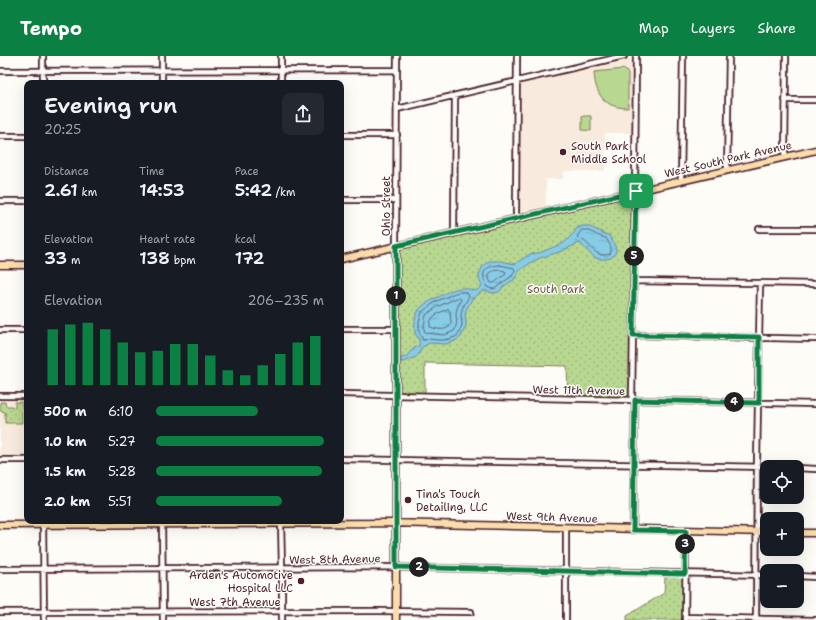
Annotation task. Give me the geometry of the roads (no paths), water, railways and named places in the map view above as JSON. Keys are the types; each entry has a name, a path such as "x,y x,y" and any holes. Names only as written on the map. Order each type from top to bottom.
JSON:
{"main road":[{"name":"West South Park Avenue","path":"344,257 816,150"},
{"name":"Ohio Street","path":"396,246 396,620"},
{"path":"0,266 24,265"},
{"name":"West 9th Avenue","path":"344,523 760,532"},
{"name":"West 9th Avenue","path":"0,526 29,524"},
{"path":"804,533 816,533"}],"street":[{"path":"43,56 43,80"},
{"path":"162,56 162,80"},
{"path":"281,56 281,80"},
{"name":"Ohio Street","path":"396,246 397,56"},
{"path":"517,56 517,219"},
{"path":"397,109 624,56"},
{"path":"633,530 633,335 636,191 636,56"},
{"path":"681,180 683,56"},
{"path":"727,170 729,56"},
{"path":"785,157 786,56"},
{"path":"0,71 397,70"},
{"path":"454,233 455,96"},
{"path":"786,100 816,100"},
{"path":"344,135 397,135"},
{"path":"0,136 24,136"},
{"path":"344,200 396,200"},
{"path":"0,201 24,201"},
{"path":"759,228 816,229"},
{"path":"634,281 816,284"},
{"path":"756,619 760,283"},
{"path":"344,330 396,329"},
{"path":"0,330 24,330"},
{"path":"633,335 816,339"},
{"name":"West 11th Avenue","path":"344,394 816,404"},
{"path":"0,396 24,396"},
{"path":"344,459 760,467"},
{"path":"0,460 24,460"},
{"path":"804,468 816,469"},
{"path":"43,524 44,620"},
{"path":"162,524 164,620"},
{"path":"281,524 282,620"},
{"path":"566,527 566,620"},
{"path":"686,531 685,619 816,620"},
{"name":"West 8th Avenue","path":"0,570 396,567 760,575"},
{"path":"804,576 816,577"},
{"name":"West 7th Avenue","path":"0,612 471,612"}],"water":[{"path":"582,226 590,227 602,232 602,234 609,235 616,249 614,255 606,259 596,258 579,243 530,263 519,271 515,279 504,286 499,292 492,293 483,291 472,299 466,310 466,326 461,337 446,344 429,343 421,348 417,356 401,362 401,358 406,357 412,350 414,350 414,348 419,346 419,340 415,332 415,322 417,313 424,305 454,289 465,288 474,291 477,290 482,286 479,279 479,274 483,266 489,261 501,261 515,264 530,254 539,253 564,243 577,228"}],"place":[{"name":"South Park Middle School","path":"563,152"},
{"name":"Tina's Touch Detailing, LLC","path":"408,500"},
{"name":"Arden's Automotive Hospital LLC","path":"301,581"}],"park label":[{"name":"South Park","path":"556,289"}]}
